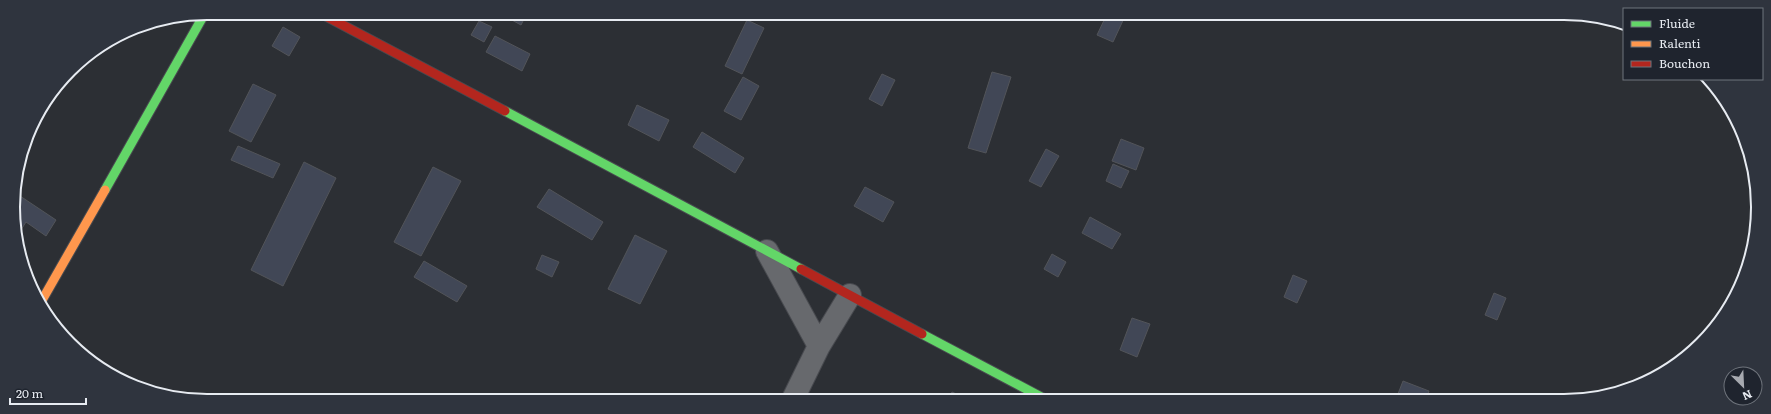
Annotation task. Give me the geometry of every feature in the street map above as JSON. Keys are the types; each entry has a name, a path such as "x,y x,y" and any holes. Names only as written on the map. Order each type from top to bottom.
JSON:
{"street":[{"path":"44,298 201,20"},
{"path":"333,20 1036,394"},
{"path":"767,252 819,346"},
{"path":"795,394 819,346 850,295"}],"building":[{"path":"512,20 524,20 521,25"},
{"path":"747,20 764,28 742,74 725,66"},
{"path":"1104,20 1123,20 1113,42 1097,35"},
{"path":"479,21 492,27 484,42 471,35"},
{"path":"283,27 300,37 289,56 272,46"},
{"path":"495,36 530,54 522,71 486,52"},
{"path":"992,72 1011,77 986,153 968,148"},
{"path":"882,74 895,80 882,106 869,99"},
{"path":"743,77 759,86 741,120 724,111"},
{"path":"253,84 276,95 251,142 229,131"},
{"path":"637,105 669,120 659,141 628,125"},
{"path":"702,132 744,158 735,173 693,147"},
{"path":"1121,139 1144,148 1136,170 1112,161"},
{"path":"238,146 280,164 273,178 231,160"},
{"path":"1046,149 1059,156 1041,187 1029,181"},
{"path":"304,162 336,178 283,286 251,270"},
{"path":"1113,164 1129,171 1121,188 1106,181"},
{"path":"433,167 461,181 421,256 394,242"},
{"path":"865,187 894,202 883,222 854,206"},
{"path":"549,189 603,222 592,240 537,207"},
{"path":"20,196 56,220 46,236 26,222 22,229"},
{"path":"1090,217 1121,234 1112,249 1082,233"},
{"path":"635,235 667,251 640,304 608,289"},
{"path":"1052,254 1066,262 1058,277 1044,269"},
{"path":"542,255 559,262 552,277 536,269"},
{"path":"424,261 467,286 457,302 414,277"},
{"path":"1293,275 1307,281 1297,303 1284,297"},
{"path":"1494,293 1506,298 1497,320 1485,315"},
{"path":"1132,318 1150,324 1137,357 1120,350"},
{"path":"1403,381 1429,391 1428,394 1398,394"}],"traffic: fast":[{"path":"105,190 201,20"},
{"path":"505,111 801,269"},
{"path":"922,334 1036,394"}],"traffic: slow":[{"path":"44,298 105,190"}],"traffic: jam":[{"path":"333,20 505,111"},
{"path":"801,269 922,334"}]}
